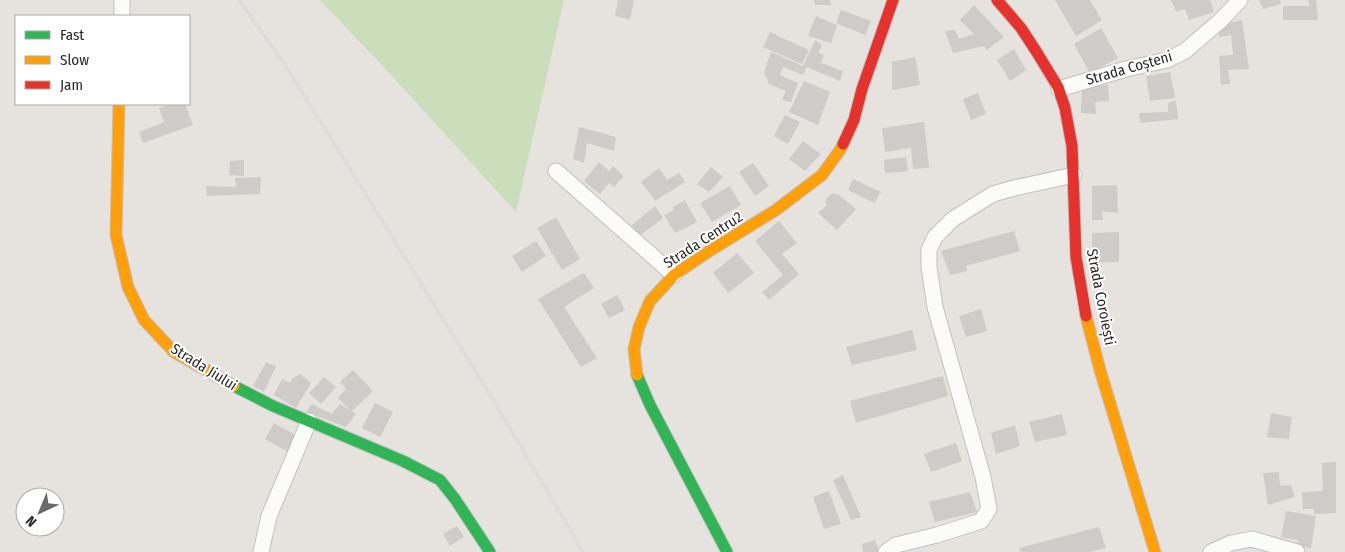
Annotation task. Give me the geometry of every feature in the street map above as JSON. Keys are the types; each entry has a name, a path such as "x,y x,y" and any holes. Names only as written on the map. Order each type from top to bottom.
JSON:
{"street":[{"path":"122,0 122,15"},
{"path":"892,3 903,0"},
{"name":"Strada Coroiești","path":"997,0 1023,31 1059,90 1068,122 1073,152 1076,248 1084,309 1114,419 1144,511 1155,552"},
{"name":"Strada Coșteni","path":"1059,90 1126,69 1167,60 1185,50 1220,21 1240,0"},
{"name":"Strada Centru2","path":"727,552 650,405 637,376 634,349 639,327 650,300 674,275 776,210 822,175 840,150 854,120 862,89 892,3"},
{"name":"Strada Jiului","path":"119,105 116,235 128,287 144,320 174,352 215,376 273,406 403,461 440,480 490,552"},
{"path":"556,170 674,275"},
{"path":"886,552 896,545 981,521 990,509 983,477 935,307 929,267 929,250 935,237 953,219 993,194 1074,175"},
{"path":"261,552 269,516 309,422"},
{"path":"1211,552 1231,543 1252,539 1297,552"}],"green space":[{"path":"320,0 564,0 516,212 392,76"}],"building":[{"path":"618,0 634,0 630,20 615,16"},
{"path":"814,0 830,0 831,5 815,5"},
{"path":"1055,0 1090,0 1102,20 1076,36"},
{"path":"1171,0 1210,0 1214,12 1189,20 1185,9 1176,12"},
{"path":"1259,0 1280,0 1281,4 1263,9"},
{"path":"1308,0 1316,0 1318,20 1283,20 1283,6 1309,6"},
{"path":"974,5 1004,37 987,50 984,46 953,53 945,31 955,30 959,39 974,34 960,20"},
{"path":"841,10 871,21 865,35 836,23"},
{"path":"816,16 837,25 831,43 808,36"},
{"path":"1242,20 1249,69 1228,70 1230,84 1221,85 1219,56 1233,55 1231,35 1219,37 1219,25"},
{"path":"1101,28 1118,58 1090,73 1074,44"},
{"path":"770,32 809,50 802,64 763,47"},
{"path":"815,40 822,45 818,52 824,55 821,63 843,71 840,81 807,67 803,75 783,67 780,75 798,83 791,102 782,100 786,91 769,84 764,72 771,52 803,66"},
{"path":"1014,49 1026,70 1010,81 997,60"},
{"path":"915,57 920,85 892,90 892,62"},
{"path":"1170,72 1175,98 1150,101 1146,76"},
{"path":"804,81 830,92 818,125 789,112"},
{"path":"1108,85 1109,101 1095,102 1096,114 1081,113 1082,87"},
{"path":"978,93 986,114 971,120 963,99"},
{"path":"1176,101 1178,119 1140,123 1139,113 1168,112 1168,103"},
{"path":"168,105 185,105 193,125 143,143 139,132 164,122 159,108"},
{"path":"785,115 800,122 788,144 774,136"},
{"path":"924,122 929,168 913,169 911,148 885,152 882,128"},
{"path":"579,127 616,137 614,151 587,143 584,163 573,159"},
{"path":"803,141 821,154 805,171 789,159"},
{"path":"906,157 908,171 885,173 884,160"},
{"path":"244,160 244,176 229,175 230,161"},
{"path":"599,162 609,171 613,166 624,176 614,187 609,183 600,194 584,181"},
{"path":"753,163 769,186 755,196 739,172"},
{"path":"711,167 723,177 709,192 697,184"},
{"path":"659,168 667,180 679,173 685,182 655,201 641,182"},
{"path":"261,177 260,194 207,196 206,186 236,187 235,178"},
{"path":"853,179 881,192 874,203 848,190"},
{"path":"1117,185 1118,213 1102,211 1103,220 1092,220 1092,186"},
{"path":"730,186 741,205 712,222 700,203"},
{"path":"833,193 839,195 856,209 837,230 818,213 827,205 825,202 827,197"},
{"path":"685,200 697,222 675,233 664,215 674,210 673,207"},
{"path":"655,206 663,218 639,236 632,225"},
{"path":"556,217 580,259 562,270 537,228"},
{"path":"779,221 797,243 782,254 799,274 769,300 762,292 783,275 755,241"},
{"path":"1014,231 1020,251 966,266 967,271 950,275 941,251"},
{"path":"1119,232 1119,262 1092,263 1092,233"},
{"path":"536,241 546,256 522,272 512,256"},
{"path":"737,253 754,273 728,293 713,273"},
{"path":"584,273 594,288 564,307 597,358 581,367 538,299"},
{"path":"617,295 625,310 609,318 601,304"},
{"path":"981,309 987,331 966,337 959,316"},
{"path":"912,330 917,350 852,365 846,347"},
{"path":"266,362 276,366 264,392 253,386"},
{"path":"353,370 373,391 352,411 356,414 346,427 306,412 312,404 332,414 340,404 350,410 338,398 346,389 340,382"},
{"path":"300,374 311,383 296,408 274,395 282,379 290,383 292,379"},
{"path":"943,376 948,396 856,423 850,401"},
{"path":"324,377 336,387 321,404 309,393"},
{"path":"375,403 393,412 380,437 362,428"},
{"path":"1271,413 1292,417 1289,439 1267,437"},
{"path":"1062,414 1067,435 1035,442 1029,422"},
{"path":"274,423 297,436 290,453 265,439"},
{"path":"1015,425 1020,446 996,454 991,433"},
{"path":"956,443 962,461 931,472 924,454"},
{"path":"1336,462 1336,513 1314,514 1314,509 1303,509 1302,492 1323,491 1322,463"},
{"path":"1279,472 1280,486 1291,485 1295,497 1268,505 1263,473"},
{"path":"843,475 861,517 851,520 833,480"},
{"path":"829,491 841,524 824,529 813,497"},
{"path":"970,492 977,512 935,522 929,502"},
{"path":"1286,511 1316,516 1311,548 1296,546 1298,540 1281,537"},
{"path":"457,526 464,537 450,546 443,534"},
{"path":"1099,527 1106,548 1090,552 1020,552 1019,548"},
{"path":"875,540 879,552 863,552 862,544"}],"railway":[{"path":"239,0 283,62 337,148 495,403 583,552"}],"traffic: fast":[{"path":"637,375 650,405 727,552"},
{"path":"234,386 273,406 403,461 440,480 490,552"}],"traffic: slow":[{"path":"119,105 116,235 128,287 144,320 174,352 234,386"},
{"path":"637,375 634,349 639,327 650,301 674,275 776,210 822,175 843,144"},
{"path":"1086,316 1100,370 1155,552"}],"traffic: jam":[{"path":"843,144 854,120 862,89 893,0"},
{"path":"997,0 1021,28 1036,51 1058,87 1065,108 1072,146 1076,257 1086,316"}]}
